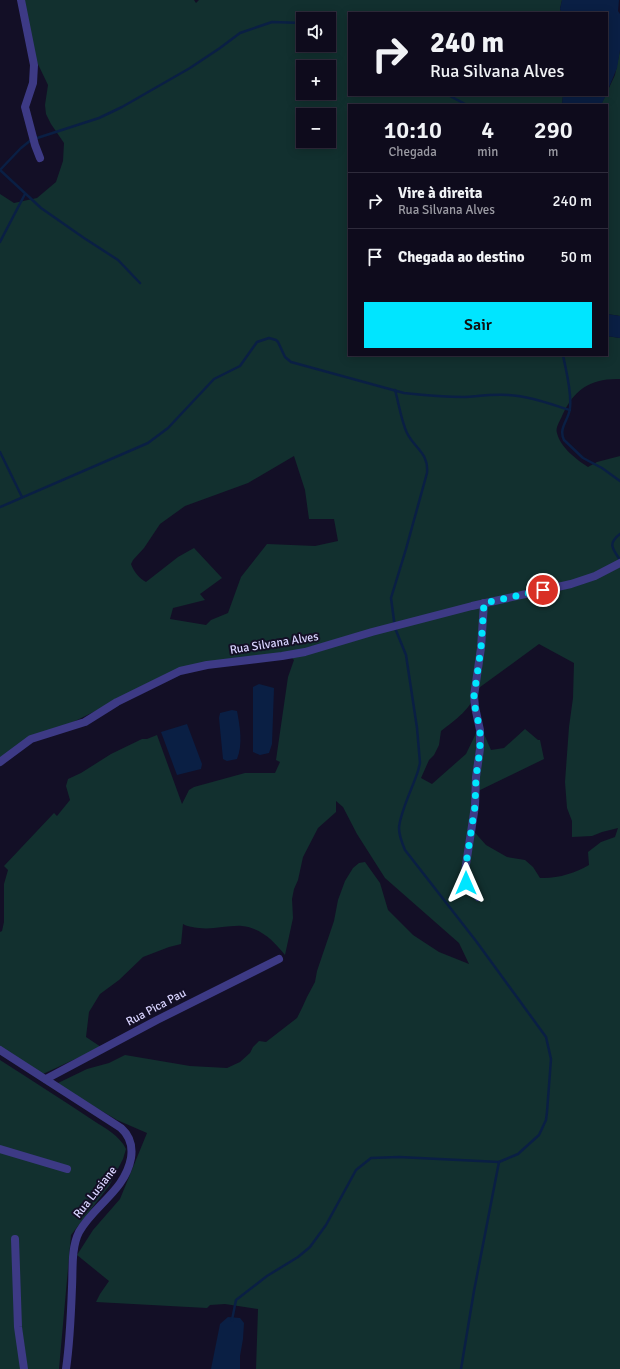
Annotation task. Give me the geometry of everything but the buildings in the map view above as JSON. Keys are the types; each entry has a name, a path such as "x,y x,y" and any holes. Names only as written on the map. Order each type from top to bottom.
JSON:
{"street":[{"path":"22,0 34,64 33,82 25,107 40,158"},
{"name":"Rua Silvana Alves","path":"0,762 31,739 85,722 117,702 180,671 207,664 305,652 372,632 484,603 571,584 589,578 620,563"},
{"path":"478,897 466,883 465,871 474,812 476,777 480,749 480,730 474,696 481,648 484,603"},
{"name":"Rua Pica Pau","path":"46,1079 157,1020 279,959"},
{"name":"Rua Lusiane","path":"0,1050 121,1128 126,1133 132,1145 130,1165 122,1181 80,1231 76,1240 73,1263 70,1346 66,1369"},
{"path":"0,1150 68,1169"},
{"path":"16,1239 18,1327 24,1369"}],"green space":[{"path":"21,0 194,0 196,3 199,0 562,0 560,9 562,12 348,12 348,96 563,96 562,104 348,104 348,356 608,356 608,336 620,338 620,379 610,379 592,383 578,392 567,407 558,424 557,431 565,448 574,457 588,467 597,462 620,456 620,1369 256,1369 258,1309 225,1304 210,1305 207,1308 96,1302 109,1281 77,1255 93,1230 120,1199 147,1133 117,1120 56,1084 87,1069 109,1063 125,1055 190,1066 227,1068 240,1062 250,1053 259,1041 266,1042 297,1018 315,982 317,971 334,921 338,900 345,881 353,868 359,863 365,862 380,883 388,910 413,935 439,952 469,964 459,943 385,878 357,834 343,807 336,801 336,812 318,828 303,857 292,899 293,918 285,955 261,932 249,927 237,926 204,928 191,927 183,924 181,944 143,957 119,980 100,994 89,1012 86,1037 101,1047 43,1074 0,1048 0,932 2,931 4,922 4,884 8,870 4,866 54,813 57,816 70,800 66,786 68,779 81,773 111,754 142,739 147,739 157,735 182,804 189,790 194,787 245,773 275,773 280,762 276,760 288,677 294,660 291,657 207,663 162,678 55,731 25,741 0,762 0,194 14,203 37,198 56,182 63,161 64,143 46,114 45,105 48,85 36,60","holes":["294,456 305,490 309,519 334,519 338,541 315,546 267,544 241,577 228,613 211,620 206,625 170,619 173,608 205,600 200,594 222,578 194,548 178,557 146,582 139,577 131,564 160,524 185,506 248,483","539,644 574,663 573,698 569,727 565,782 567,808 572,821 572,837 592,836 618,828 615,837 601,842 588,852 589,865 578,871 553,878 540,878 533,867 525,860 507,857 486,845 470,827 476,792 544,759 540,740 525,729 504,748 491,750 480,725 466,754 432,784 421,778 429,760 434,755 439,745 441,731 463,713 471,702 476,690"]},
{"path":"620,50 620,316 608,314 608,104 601,104 605,96 608,96 608,90 615,75"},
{"path":"0,1060 116,1136 126,1149 123,1159 109,1186 71,1235 59,1369 0,1369"}],"water":[{"path":"562,0 619,0 618,11 620,14 620,50 617,68 608,90 608,12 562,12 560,9"},
{"path":"563,96 606,96 602,104 562,104"},
{"path":"608,314 620,316 620,338 608,336"},
{"path":"259,684 274,688 272,744 269,753 260,755 253,752 253,687"},
{"path":"232,710 237,711 240,729 240,747 237,759 227,761 223,759 219,718 220,713"},
{"path":"187,724 202,764 201,769 177,775 161,732"},
{"path":"228,1317 240,1318 244,1323 240,1369 211,1369 220,1324"}],"waterway":[{"path":"0,170 21,148 31,140 99,118 122,107 190,68 240,33 272,22 296,23"},
{"path":"450,96 465,104"},
{"path":"0,170 41,208 118,260 140,283"},
{"path":"0,242 25,194"},
{"path":"0,507 148,443 168,428 214,379 240,366 257,342 269,338 278,342 285,357 291,362 404,393 458,397 497,395 516,396 570,410"},
{"path":"563,356 570,395 570,408 563,428 562,436 564,440 583,458 602,468 620,481"},
{"path":"232,1320 236,1300 267,1276 298,1257 310,1247 326,1225 356,1170 371,1158 399,1157 499,1162 518,1154 539,1135 546,1120 551,1059 546,1037 476,941 405,850 400,834 400,822 420,763 417,728 406,655 395,628 391,598 427,473 427,466 424,456 407,433 395,390"},
{"path":"0,452 22,497"},
{"path":"620,534 612,544 613,550 620,560"},
{"path":"461,1369 474,1291 499,1162"}],"route":[{"path":"466,883 465,871 475,806 476,777 480,749 480,730 474,696 481,648 484,603 543,590"}]}
